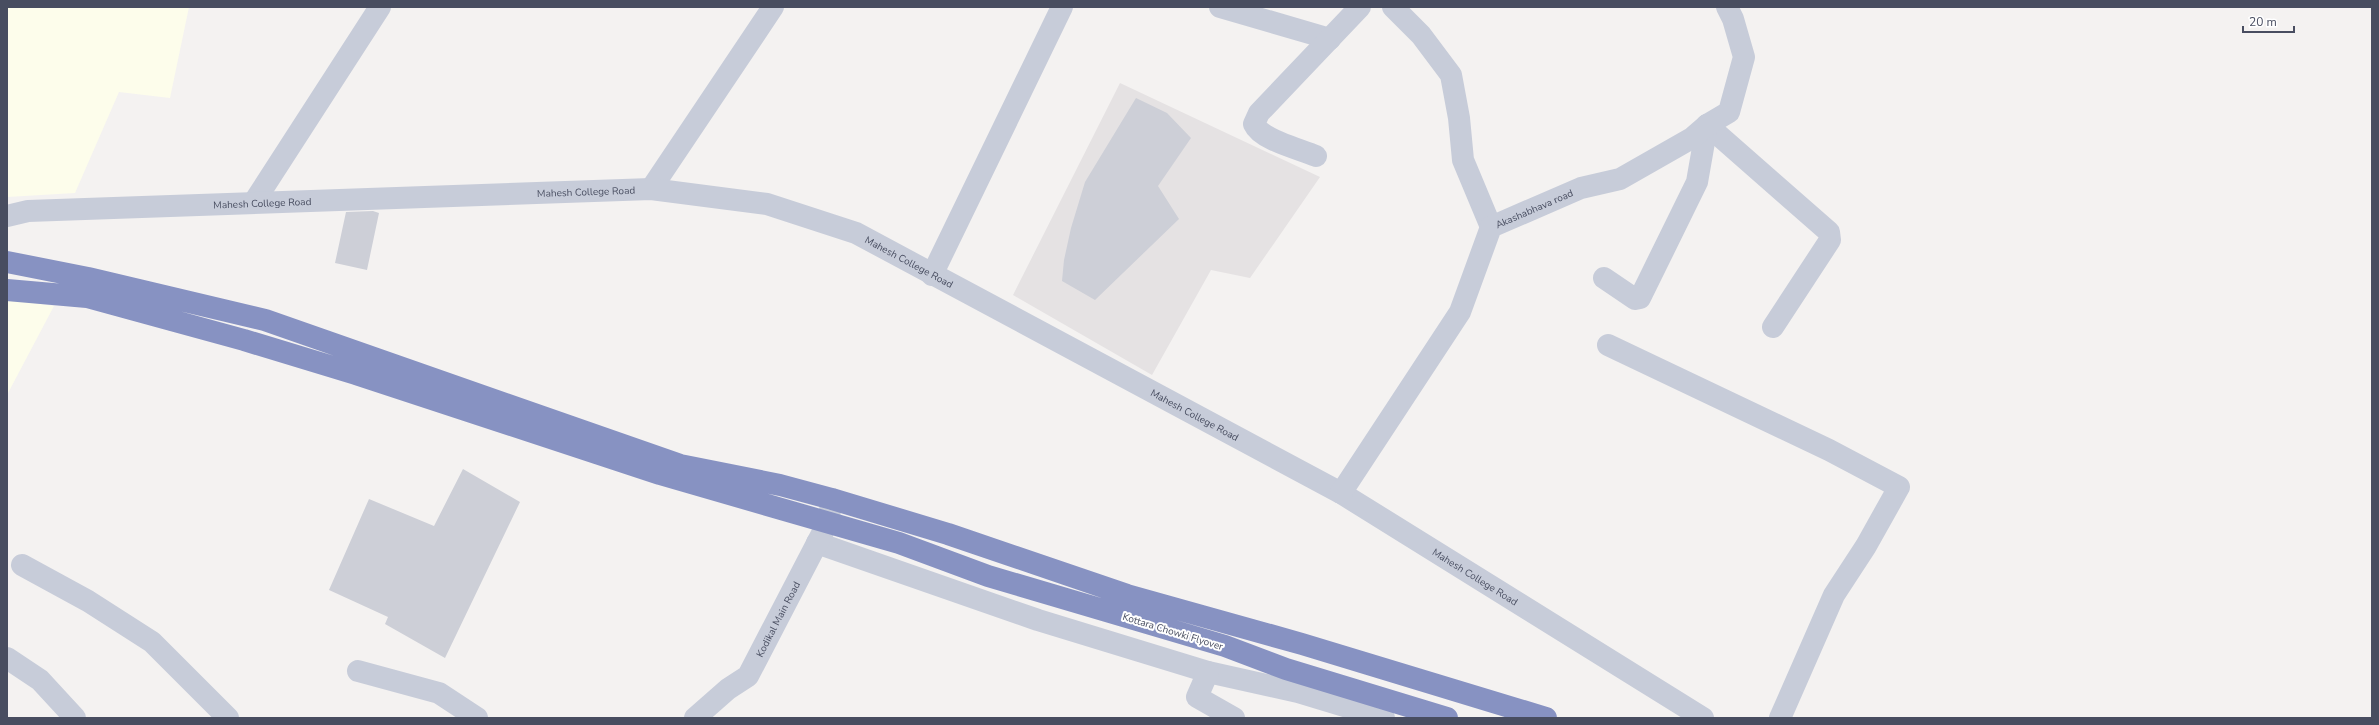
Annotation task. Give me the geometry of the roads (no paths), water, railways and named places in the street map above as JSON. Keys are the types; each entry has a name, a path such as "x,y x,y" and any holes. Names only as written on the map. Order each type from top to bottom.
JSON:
{"highway":[{"path":"7,262 88,278 265,320 680,465 780,485 832,499 948,534 1127,595 1302,644 1546,718"},
{"name":"Kottara Chowki Flyover","path":"7,290 86,297 244,340 356,374 660,474 899,543 988,576 1225,646 1286,669 1447,718"}],"street":[{"path":"254,202 380,7"},
{"path":"651,189 773,7"},
{"path":"932,275 1062,7"},
{"path":"1220,7 1330,39"},
{"path":"1316,156 1266,137 1257,131 1254,124 1259,113 1360,7"},
{"path":"1393,7 1421,35 1451,75 1459,118 1463,160 1492,227"},
{"name":"Akashabhava road","path":"1342,493 1460,312 1492,227 1581,188 1620,179 1692,138 1707,125 1729,112 1744,57 1733,19 1727,7"},
{"path":"1604,278 1635,299 1640,298 1696,182 1707,125"},
{"path":"1707,125 1829,232 1830,240 1773,327"},
{"name":"Mahesh College Road","path":"7,216 28,210 651,189 767,204 856,233 1342,493 1703,718"},
{"path":"1608,344 1829,450 1899,487 1866,546 1834,595 1780,718"},
{"name":"Kodikal Main Road","path":"702,716 728,689 748,676 828,522 832,499"},
{"path":"817,543 1038,620 1208,672 1298,692 1384,718"},
{"path":"22,565 88,601 152,642 228,718"},
{"path":"7,658 40,680 75,718"},
{"path":"358,671 439,693 477,718"},
{"path":"1208,672 1197,697 1234,718"}]}
